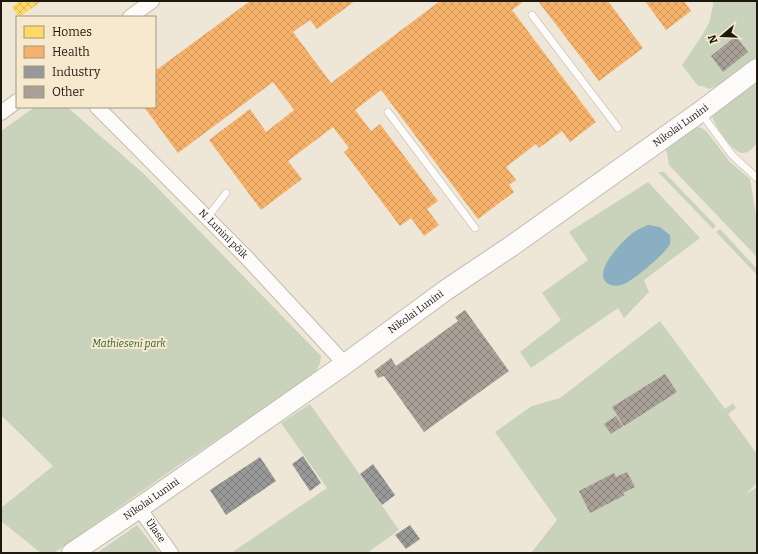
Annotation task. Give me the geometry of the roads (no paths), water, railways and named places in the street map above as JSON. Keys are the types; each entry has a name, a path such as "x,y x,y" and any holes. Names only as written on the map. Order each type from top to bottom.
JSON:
{"street":[{"path":"131,16 152,1"},
{"name":"Nikolai Lunini","path":"72,553 345,364 446,290 515,244 700,112 757,69"},
{"path":"1,113 16,102"},
{"name":"N. Lunini põik","path":"98,108 248,259 345,364"},
{"name":"Ülase","path":"139,508 171,553"}],"lane":[{"path":"532,15 618,128"},
{"path":"388,112 476,228"},
{"path":"700,112 732,155 757,178"},
{"path":"207,218 226,193"}],"water":[{"path":"648,225 660,227 670,235 670,244 640,274 626,283 615,286 611,285 605,280 603,274 605,266 616,249 629,236"}],"park label":[{"name":"Mathieseni park","path":"129,344"}]}
